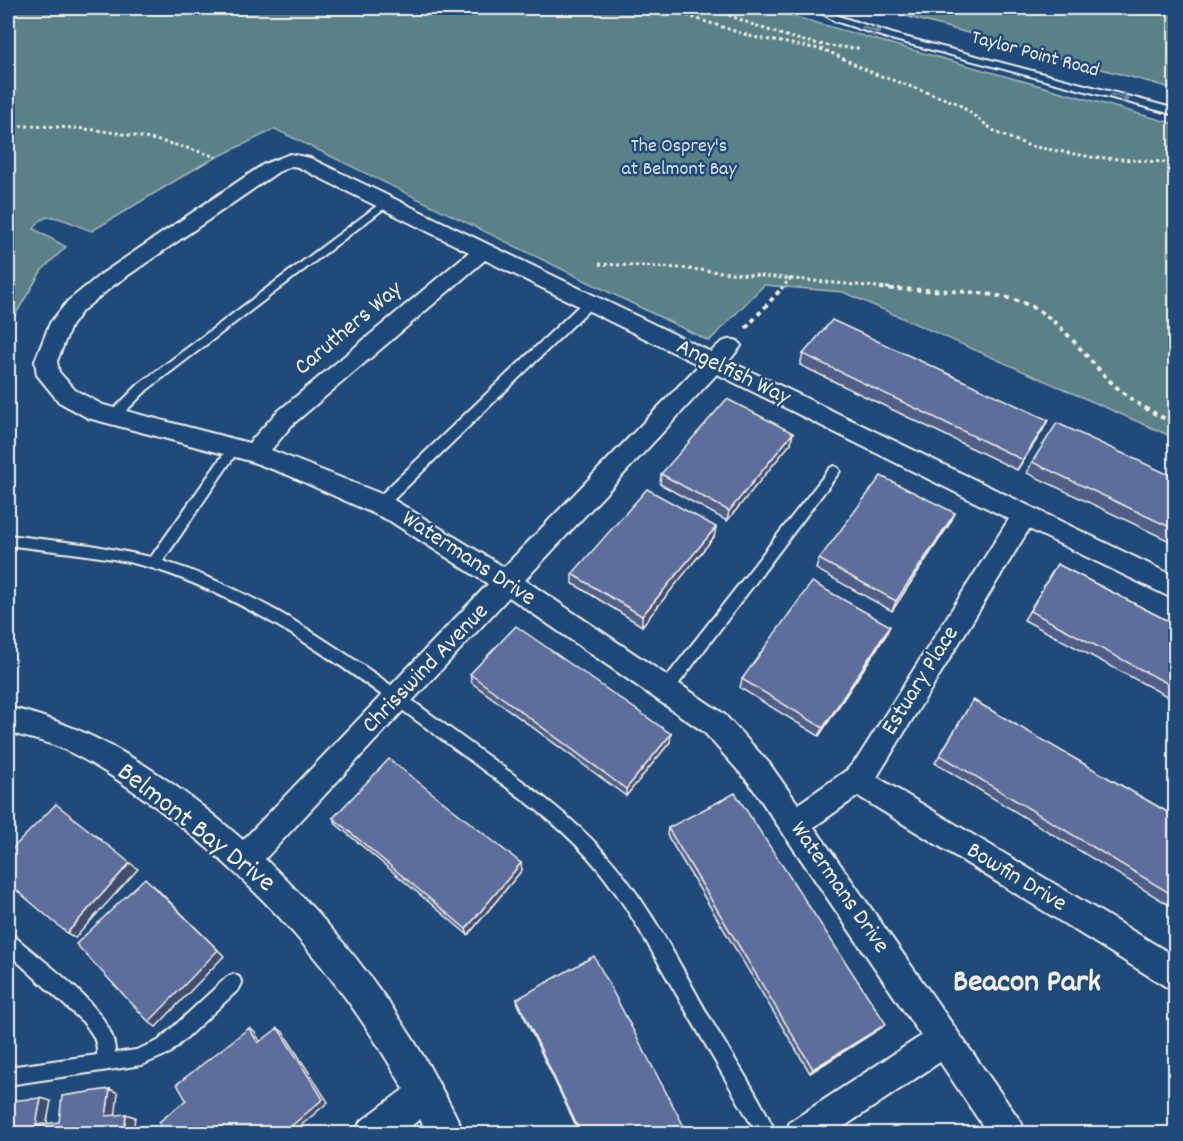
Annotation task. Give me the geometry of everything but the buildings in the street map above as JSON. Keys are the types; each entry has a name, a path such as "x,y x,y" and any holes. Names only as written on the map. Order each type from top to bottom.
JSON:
{"street":[{"name":"Angelfish Way","path":"290,160 311,165 590,302 722,355 1024,516 1176,589"},
{"name":"Watermans Drive","path":"290,160 271,168 140,255 91,292 61,323 46,361 48,375 55,386 81,405 113,417 244,450 296,468 380,504 508,583 714,723 733,742 794,824 1009,1134"},
{"name":"Caruthers Way","path":"244,450 484,250"},
{"name":"Chrisswind Avenue","path":"244,860 722,355"},
{"name":"Estuary Place","path":"794,824 857,780 869,765 1024,516"},
{"name":"Belmont Bay Drive","path":"8,720 71,739 102,756 144,782 244,860 303,919 341,962 384,1024 447,1134"},
{"name":"Bowfin Drive","path":"857,780 1176,975"},
{"path":"802,1134 944,1041"},
{"path":"372,1134 426,1094"}],"lane":[{"name":"Taylor Point Road","path":"817,8 838,19 890,36 1176,112"},
{"path":"113,417 143,387 386,202"},
{"path":"380,504 590,302"},
{"path":"154,563 244,450"},
{"path":"666,689 834,471"},
{"path":"8,540 125,555 154,563 210,584 275,614 335,652 527,795 596,855 621,886 643,919 767,1134"},
{"path":"8,942 89,1016 105,1041 104,1063"},
{"path":"8,1076 136,1059 164,1047 233,983"}],"path":[{"path":"664,8 753,37 832,53 875,74 957,103 998,133 1030,146 1091,157 1176,163"},
{"path":"712,8 771,32 845,48 864,48 890,36"},
{"path":"8,126 47,125 146,137 216,157"},
{"path":"599,264 664,265 917,291 978,292 1023,303 1041,312 1061,327 1113,384 1145,407 1176,424"},
{"path":"722,355 792,277"}],"green space":[{"name":"The Osprey's at Belmont Bay","path":"8,8 764,8 1175,124 1175,438 843,292 764,285 709,341 275,129 203,164 92,231 53,217 39,221 34,229 66,247 42,270 8,327"},
{"path":"876,8 1175,8 1175,89"}],"district":[{"name":"Beacon Park","path":"1027,984"}]}
